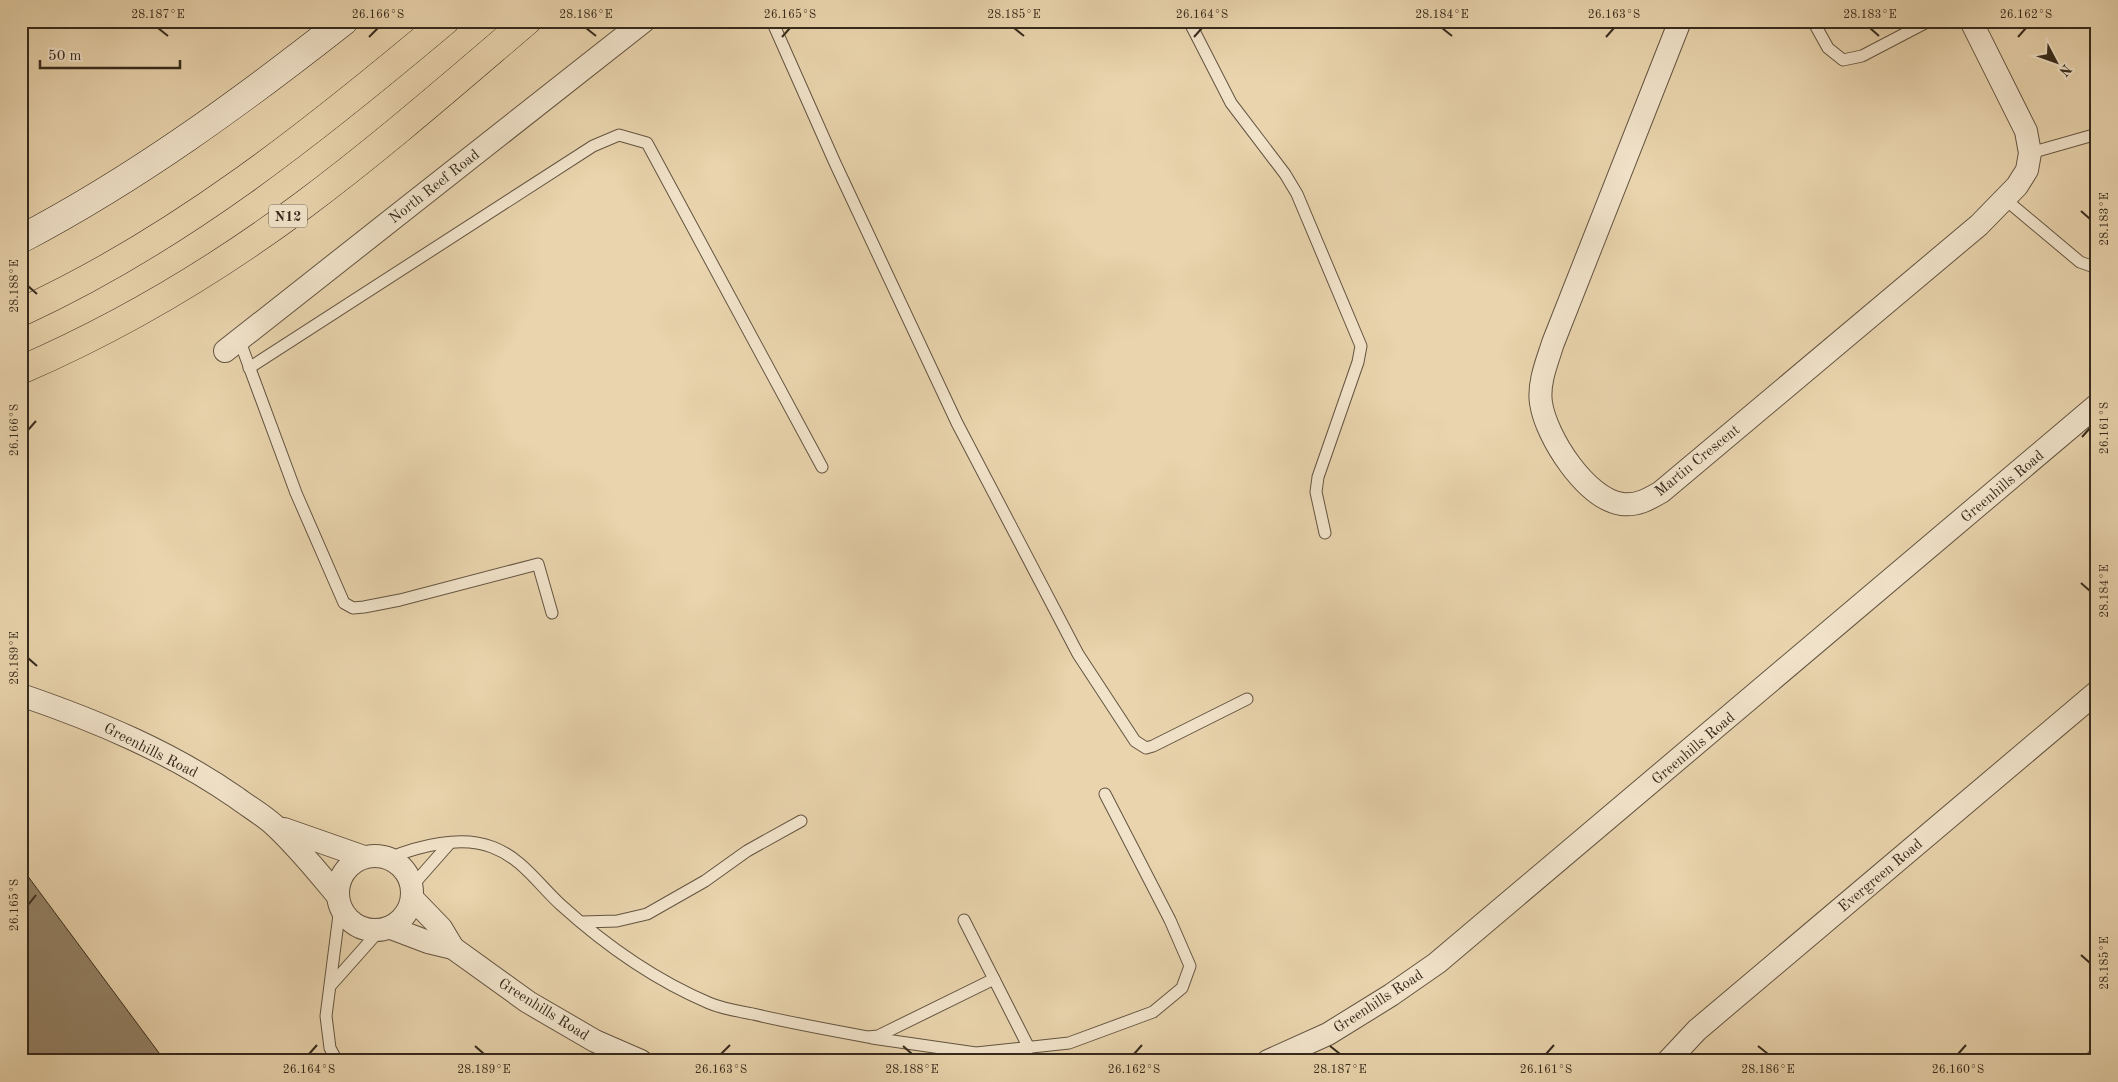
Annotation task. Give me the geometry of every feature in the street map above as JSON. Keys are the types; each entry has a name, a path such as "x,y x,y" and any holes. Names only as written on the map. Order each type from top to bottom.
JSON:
{"highway":[{"path":"21,312 49,300 172,230 264,167 372,82 445,21"},
{"name":"N12","path":"21,370 118,322 248,244 358,162 528,21"}],"main road":[{"path":"21,239 82,205 168,152 272,77 344,21"}],"street":[{"name":"North Reef Road","path":"232,345 644,21"},
{"name":"Martin Crescent","path":"1680,21 1553,343 1541,385 1542,409 1551,431 1564,454 1587,484 1600,496 1622,504 1632,504 1644,502 1661,492 2006,200 2027,170 2030,154"},
{"path":"1971,21 2026,131 2030,154"},
{"name":"Greenhills Road","path":"1268,1061 1328,1034 1437,963 2097,405"},
{"name":"Evergreen Road","path":"1668,1061 1697,1030 2097,692"},
{"name":"Greenhills Road","path":"21,695 84,716 148,745 217,785 272,823 299,850 339,902"},
{"name":"Greenhills Road","path":"272,823 311,840 364,858"},
{"path":"376,856 389,858 403,869 412,892 409,910 401,920 385,929 367,930 356,926 346,918 339,902 339,883 344,872 353,863 364,858 376,856"},
{"name":"Greenhills Road","path":"412,892 441,928 453,948"},
{"name":"Greenhills Road","path":"385,929 453,948 528,1002 595,1041 641,1061"}],"lane":[{"path":"772,21 839,172 957,423 1078,654 1135,741 1146,748 1153,746 1247,699"},
{"path":"1189,21 1231,103 1285,174 1297,194 1361,346 1358,362 1318,477 1316,492 1325,533"},
{"path":"1813,21 1828,48 1843,60 1862,56 1929,21"},
{"path":"2030,154 2097,134"},
{"path":"249,368 593,146 619,135 647,143 822,467"},
{"path":"2006,200 2080,262 2094,267 2097,266"},
{"path":"232,345 249,368 296,493 344,603 353,608 400,600 538,564 552,613"},
{"path":"389,858 413,849 458,842 484,845 517,860 604,942 636,964 709,1003 778,1020 868,1037 976,1054 1069,1043 1153,1012 1182,988 1190,966 1170,920 1106,794"},
{"path":"582,922 617,921 647,914 705,881 747,851 801,821"},
{"path":"412,892 449,844"},
{"path":"337,1061 330,1048 326,1016 339,902"},
{"path":"964,920 1029,1048"},
{"path":"330,985 385,929"},
{"path":"868,1037 878,1036 994,978"}],"building":[{"path":"21,867 165,1061 21,1061"}]}
